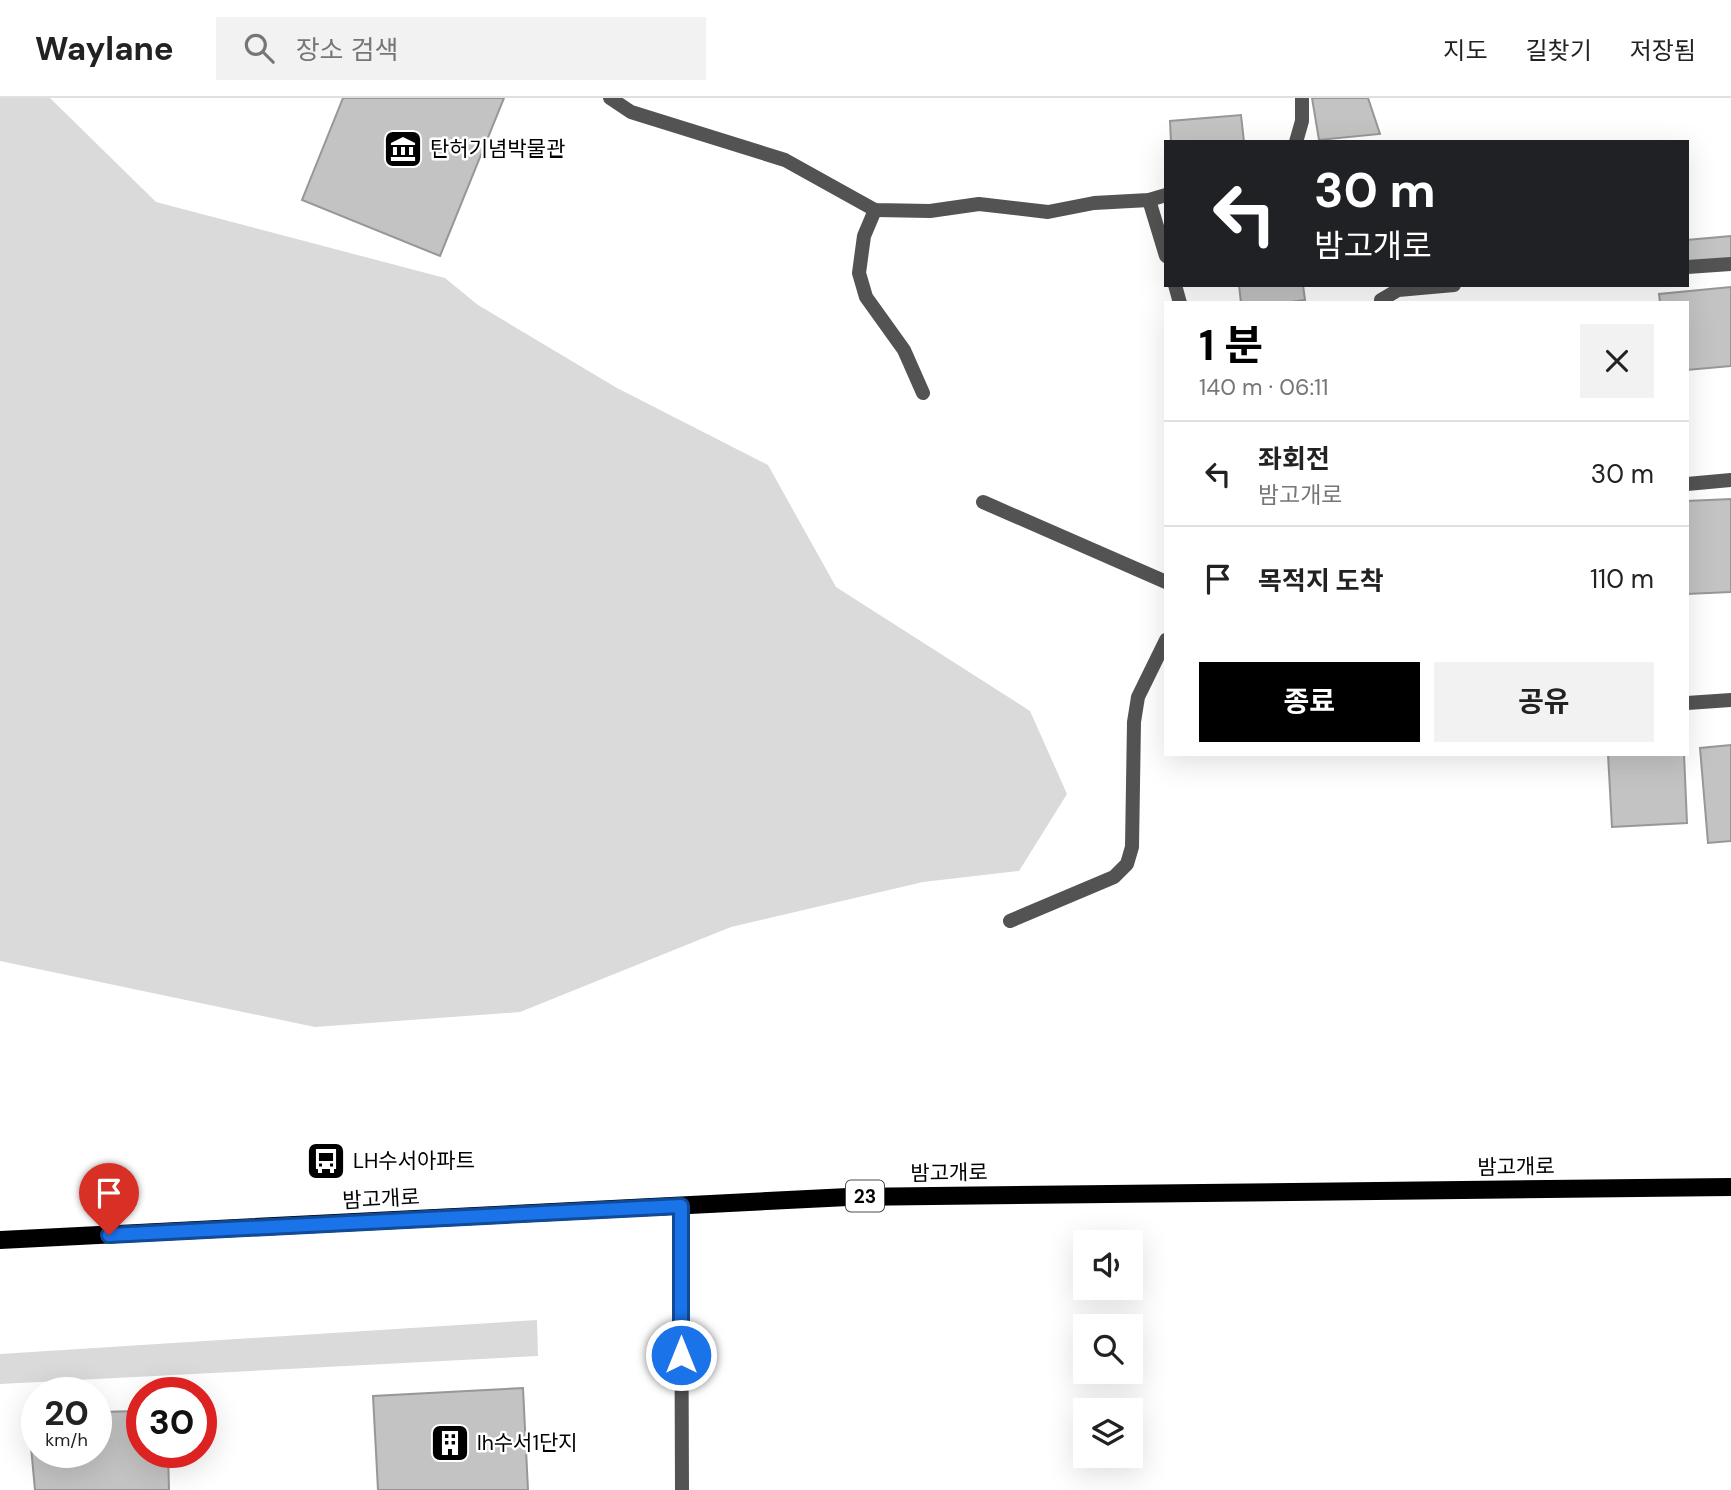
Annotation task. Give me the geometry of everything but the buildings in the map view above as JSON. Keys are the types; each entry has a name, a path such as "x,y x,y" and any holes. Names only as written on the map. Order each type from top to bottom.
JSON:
{"main road":[{"name":"밤고개로","path":"0,1240 848,1196 1731,1187"}],"street":[{"path":"610,98 631,112 785,160 875,210 930,211 979,204 1048,212 1094,203 1149,200 1164,196"},
{"path":"1297,140 1302,121 1302,98"},
{"path":"1149,200 1164,249"},
{"path":"875,210 864,236 859,273 866,297 904,350 923,393"},
{"path":"1689,267 1731,264"},
{"path":"1381,301 1398,289 1426,287"},
{"path":"1689,484 1731,480"},
{"path":"983,502 1164,581"},
{"path":"1010,921 1114,877 1127,864 1132,847 1134,722 1138,697 1164,644"},
{"path":"1689,704 1731,700"},
{"path":"681,1206 682,1490"}],"shaded area":[{"path":"0,98 50,98 156,202 445,278 478,305 617,388 768,465 836,587 1030,711 1067,794 1019,871 923,882 731,927 520,1012 315,1027 0,961"},
{"path":"537,1320 538,1356 112,1378 21,1377 21,1383 0,1384 0,1354"}],"place":[{"name":"탄허기념박물관","path":"403,149"},
{"name":"LH수서아파트","path":"326,1161"},
{"name":"lh수서1단지","path":"450,1443"}],"route":[{"path":"109,1235 681,1206 681,1355"}]}
